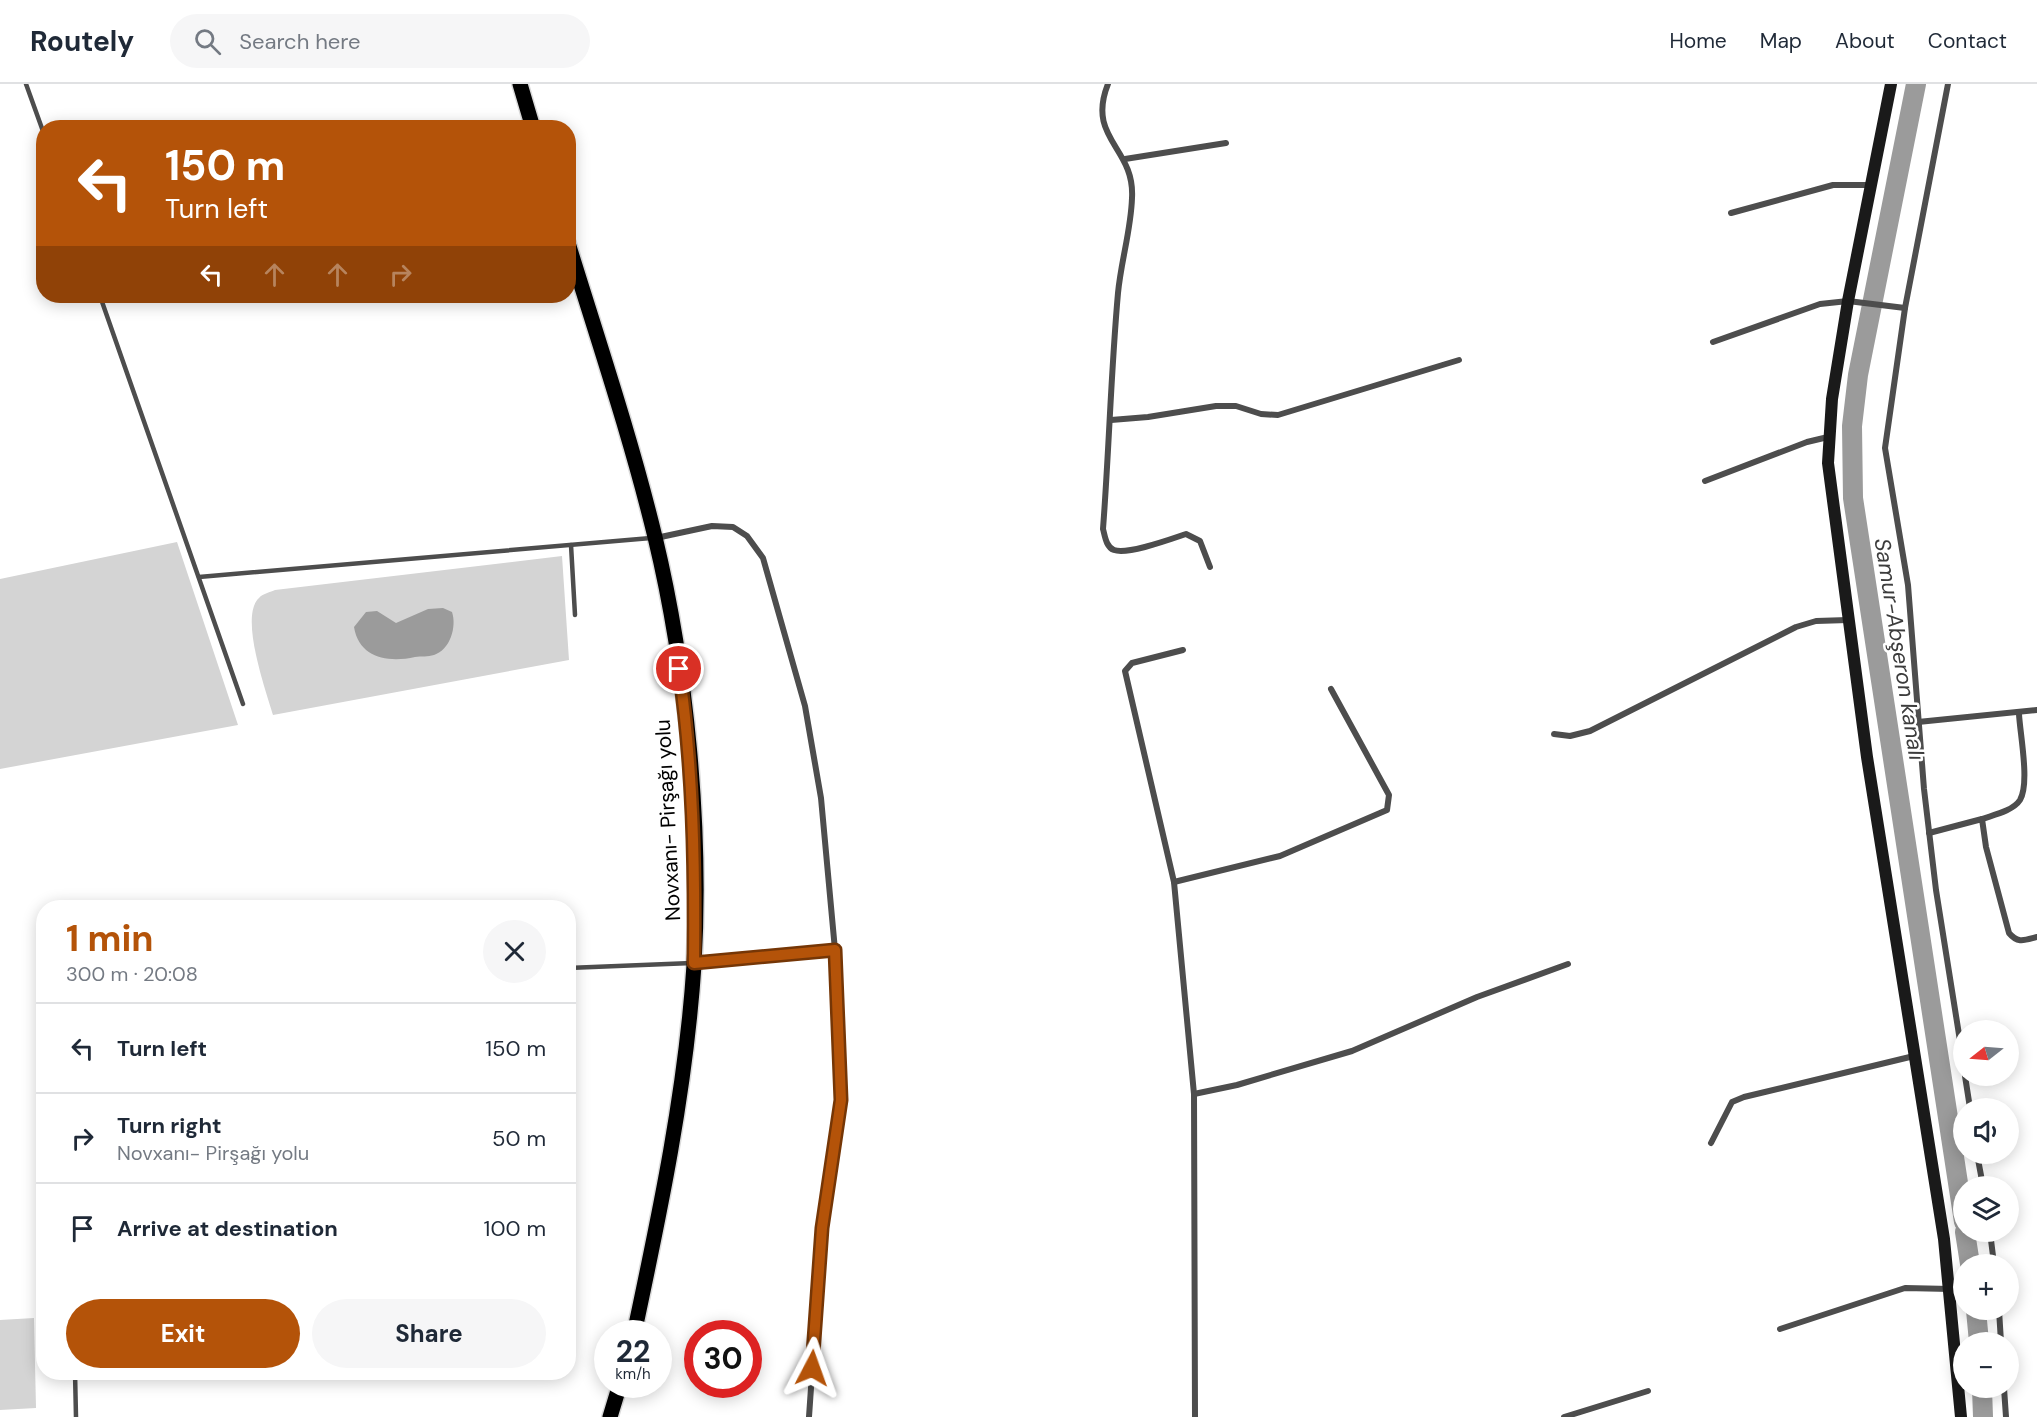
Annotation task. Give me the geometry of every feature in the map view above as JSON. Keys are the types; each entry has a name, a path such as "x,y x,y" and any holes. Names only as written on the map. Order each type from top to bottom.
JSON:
{"main road":[{"path":"520,84 531,120"},
{"name":"Novxanı- Pirşağı yolu","path":"576,270 656,538 685,709 694,846 694,963 679,1096 637,1320"},
{"path":"610,1417 616,1398"}],"street":[{"path":"1108,84 1100,113 1104,130 1125,159 1131,180 1132,198 1118,292 1103,529 1108,545 1115,550 1130,550 1186,534 1200,541 1210,567"},
{"path":"1891,84 1869,184 1848,301 1828,436 1829,486 1867,757 1950,1289 1961,1417"},
{"path":"1948,84 1905,308 1885,448 1908,585 1929,833 1957,1020"},
{"path":"1125,159 1226,143"},
{"path":"1731,213 1833,185 1869,184"},
{"path":"1713,342 1801,309 1848,301 1905,308"},
{"path":"1111,420 1159,416 1216,406 1236,406 1261,414 1278,415 1459,360"},
{"path":"1705,481 1807,441 1828,436"},
{"path":"656,538 712,526 733,527 747,536 763,558 805,706 821,798 835,950 841,1100 822,1228 809,1417"},
{"path":"1554,734 1570,736 1590,730 1796,627 1816,621 1849,620"},
{"path":"1183,650 1132,663 1125,671 1173,882 1194,1094 1195,1417"},
{"path":"1173,882 1280,856 1387,810 1389,795 1330,689"},
{"path":"1918,722 2019,714 2037,710"},
{"path":"1929,833 1982,819 2011,808 2020,799 2024,778 2019,714"},
{"path":"1982,819 1986,847 2009,933 2014,939 2022,941 2037,937"},
{"path":"694,963 835,950"},
{"path":"1194,1094 1237,1085 1352,1051 1477,997 1568,964"},
{"path":"1711,1143 1732,1102 1744,1097 1915,1056"},
{"path":"1780,1329 1905,1288 1950,1289"},
{"path":"1564,1417 1648,1391"},
{"path":"2005,1398 2006,1417"}],"lane":[{"path":"26,84 39,120"},
{"path":"102,303 243,704"},
{"path":"200,578 656,538"},
{"path":"571,545 576,615"},
{"path":"576,968 694,963"},
{"path":"75,1380 76,1417"}],"shaded area":[{"path":"177,542 238,725 0,769 0,579"},
{"path":"562,556 569,660 273,715 260,672 253,637 254,607 262,595 275,590"},
{"path":"443,608 452,612 453,631 444,648 432,656 395,659 376,656 362,646 354,627 366,612 377,611 396,623 428,609"},
{"path":"34,1318 36,1408 0,1410 0,1320"}],"waterway":[{"name":"Samur-Abşeron kanalı","path":"1916,84 1858,375 1852,426 1853,498 1957,1176"},
{"name":"Samur-Abşeron kanalı","path":"1967,1242 1968,1254"},
{"name":"Samur-Abşeron kanalı","path":"1977,1320 1978,1332"},
{"name":"Samur-Abşeron kanalı","path":"1982,1398 1983,1417"}],"route":[{"path":"679,669 685,709 691,787 694,846 694,963 835,950 841,1100 836,1147 822,1228 812,1368"}]}
